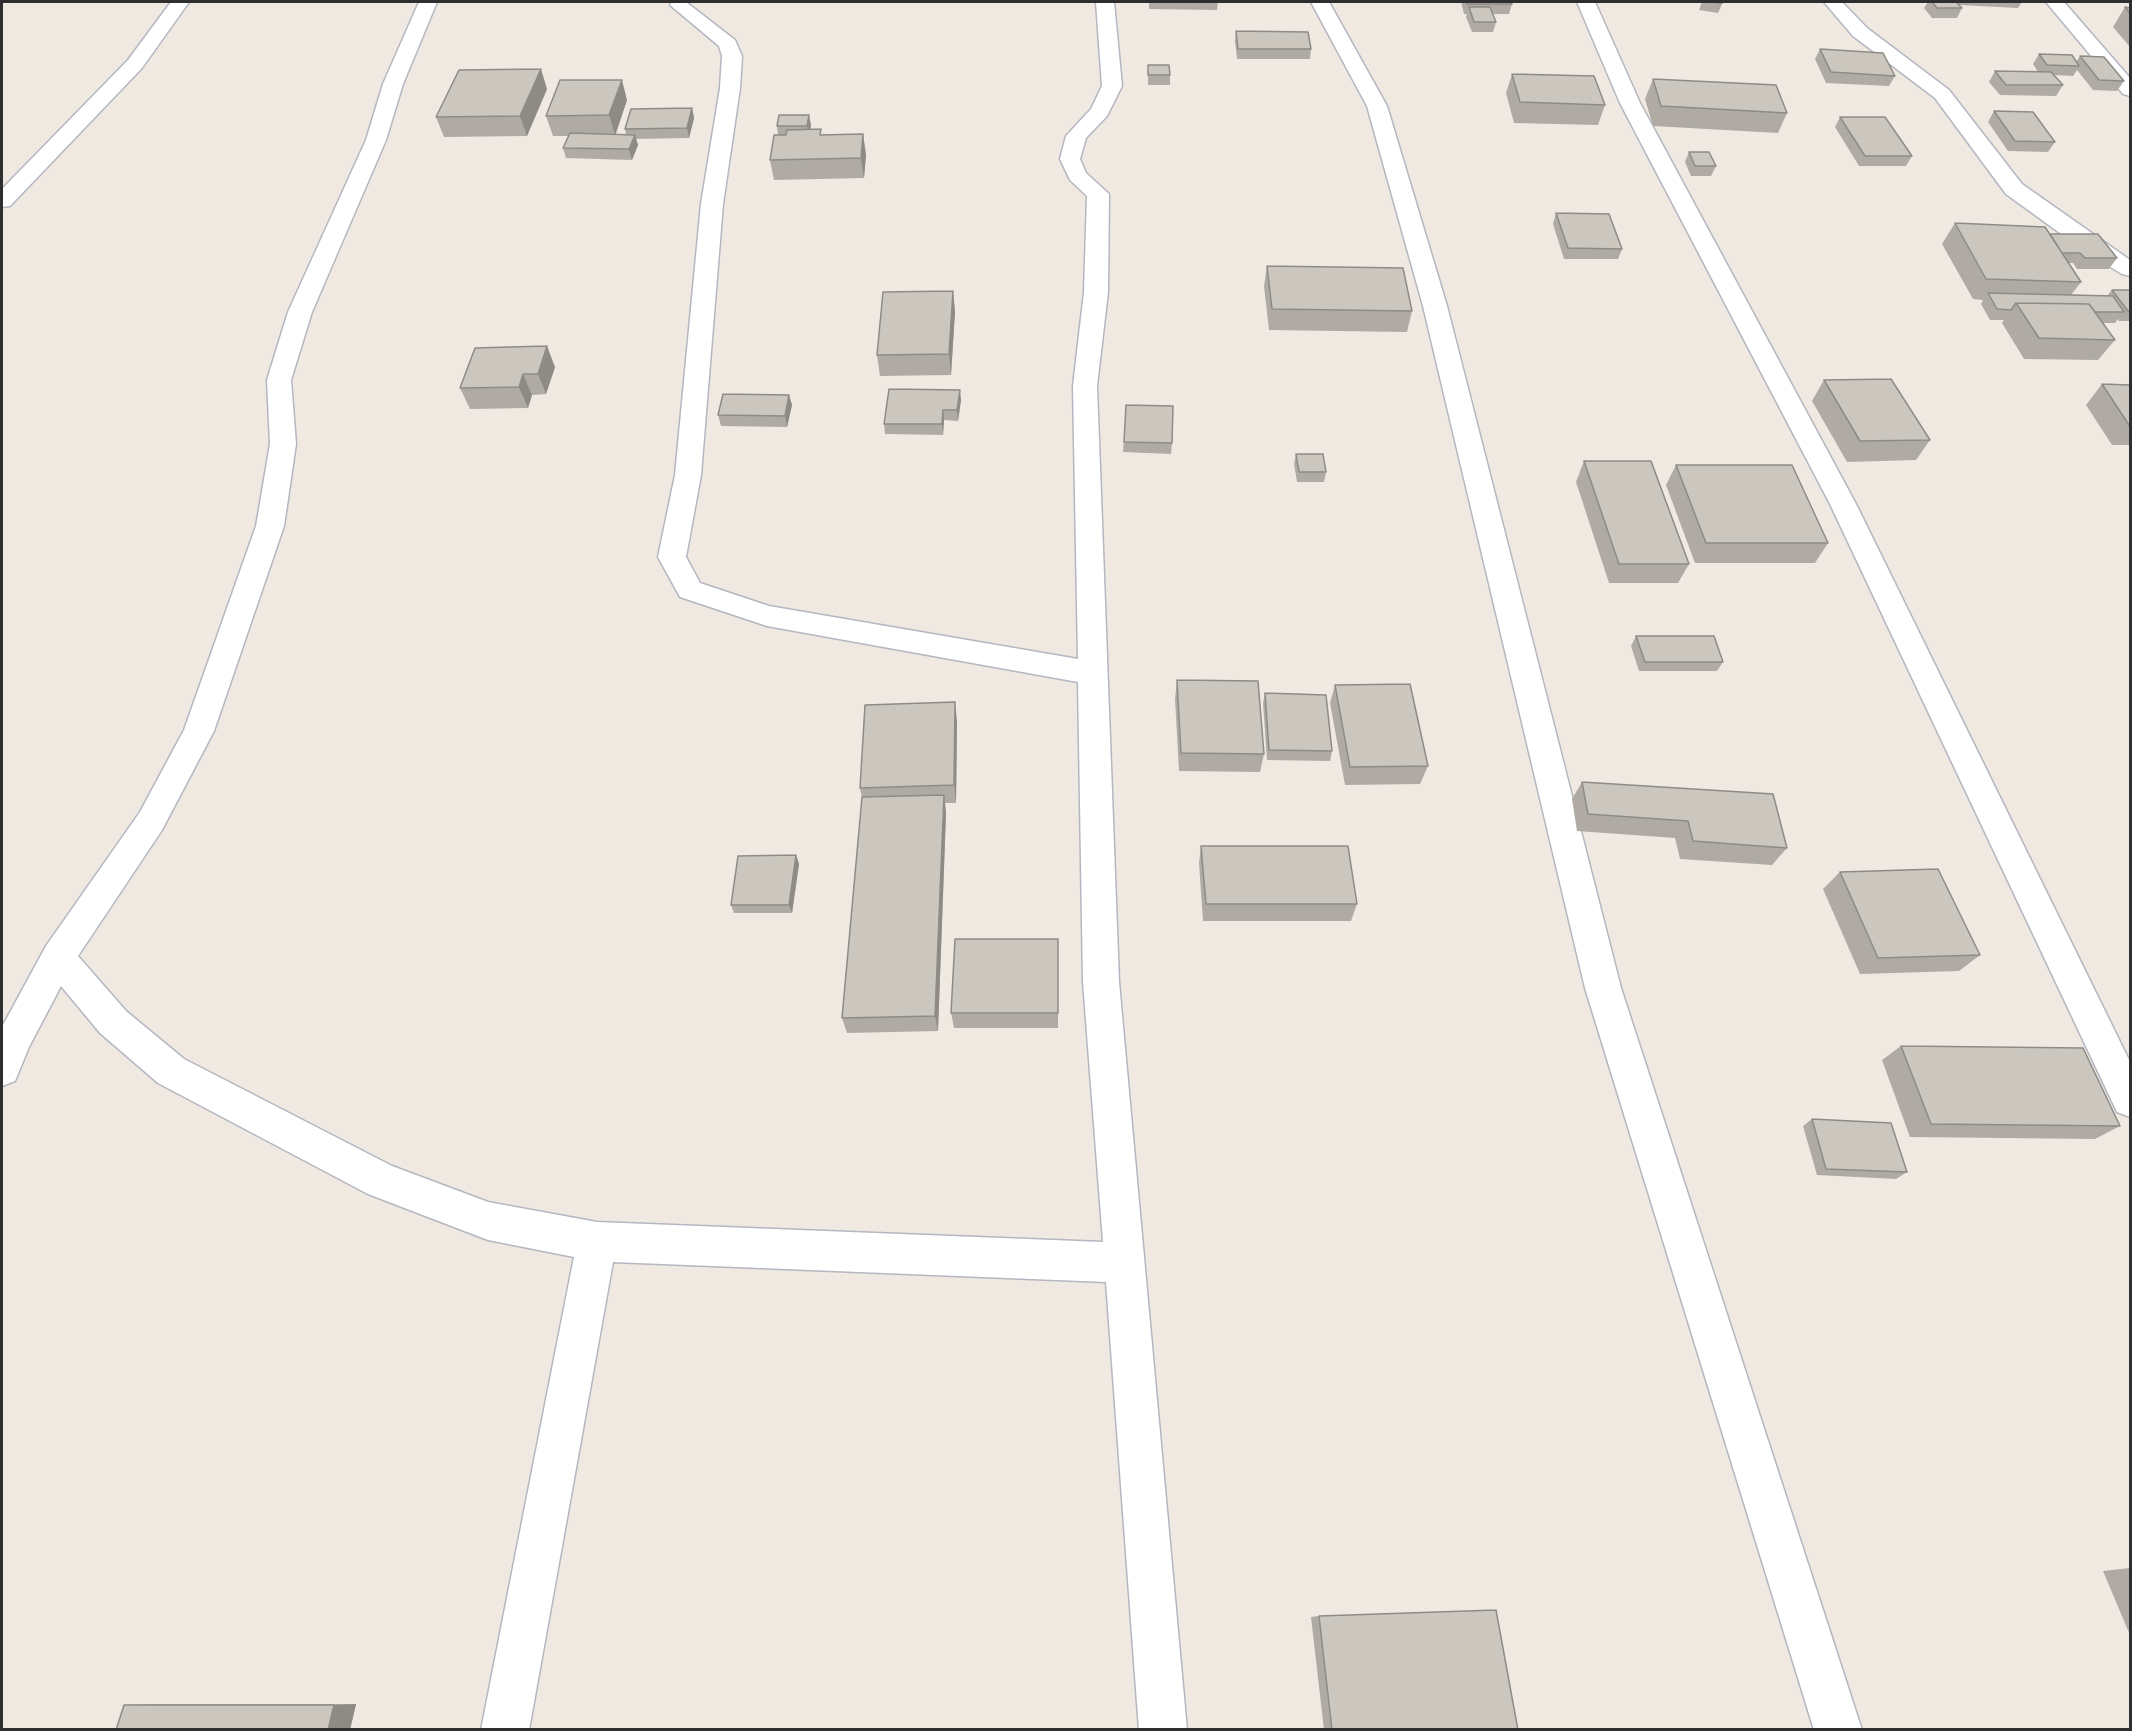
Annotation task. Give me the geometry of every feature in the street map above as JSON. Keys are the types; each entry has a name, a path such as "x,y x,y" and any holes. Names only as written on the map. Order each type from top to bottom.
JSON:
{"street":[{"path":"2,201 135,64 180,2"},
{"path":"2,1069 13,1041 58,957 151,821 199,731 270,526 283,444 279,380 300,312 376,140 393,84 428,2"},
{"path":"1105,2 1112,86 1100,112 1076,136 1070,159 1077,176 1098,194 1096,292 1085,386 1101,982 1163,1730"},
{"path":"1320,2 1377,106 1435,306 1603,988 1838,1730"},
{"path":"1586,2 1630,103 1843,504 2130,1100"},
{"path":"1833,2 1860,32 1942,94 2014,189 2094,247 2130,269"},
{"path":"2055,2 2130,90"},
{"path":"679,4 728,44 732,56 730,88 712,204 688,475 672,557 690,590 767,616 1093,673"},
{"path":"58,957 113,1022 171,1071 382,1181 488,1221 597,1242 1124,1263"},
{"path":"505,1730 597,1242"}],"building":[{"path":"1466,2 1511,2 1512,4 1467,4"},
{"path":"1932,2 1956,2 1962,8 1937,8"},
{"path":"1469,7 1490,7 1496,22 1474,22"},
{"path":"1236,31 1308,32 1311,49 1238,49"},
{"path":"1820,49 1883,53 1895,76 1831,72"},
{"path":"2039,54 2072,55 2079,66 2047,65"},
{"path":"2080,56 2104,57 2124,81 2099,80"},
{"path":"1148,65 1169,65 1170,75 1148,75"},
{"path":"541,69 520,116 436,117 459,70"},
{"path":"1995,71 2051,72 2063,85 2006,85"},
{"path":"1512,74 1594,76 1605,105 1520,102"},
{"path":"1653,79 1776,85 1787,113 1661,106"},
{"path":"560,80 622,80 609,115 546,116"},
{"path":"692,108 687,128 625,129 631,109"},
{"path":"1994,111 2033,112 2055,142 2015,141"},
{"path":"779,115 809,115 807,126 777,126"},
{"path":"1840,117 1885,117 1912,156 1865,156"},
{"path":"821,129 820,135 863,134 861,158 770,160 774,135 786,135 787,130"},
{"path":"570,133 635,135 629,149 563,148"},
{"path":"1689,152 1709,152 1716,166 1695,166"},
{"path":"1556,213 1609,214 1622,249 1568,248"},
{"path":"1955,223 2045,227 2081,282 1986,279"},
{"path":"2050,234 2098,234 2117,258 2085,258 2080,253 2062,253"},
{"path":"1267,266 1403,268 1412,311 1272,309"},
{"path":"2112,290 2130,290 2130,311 2128,311"},
{"path":"953,291 949,354 877,355 883,292"},
{"path":"1988,293 2113,296 2124,312 2095,312 2089,304 2016,303 2011,310 1997,309"},
{"path":"2016,303 2089,304 2115,340 2039,338"},
{"path":"547,346 538,374 523,374 519,387 460,388 475,348"},
{"path":"1891,379 1930,440 1860,441 1824,380"},
{"path":"2102,384 2130,385 2130,425 2129,425"},
{"path":"889,389 960,390 957,410 943,410 942,424 884,424"},
{"path":"723,394 789,395 785,416 718,415"},
{"path":"1126,405 1173,406 1172,443 1124,442"},
{"path":"1296,454 1323,454 1326,472 1299,472"},
{"path":"1584,461 1651,461 1689,564 1619,564"},
{"path":"1676,465 1792,465 1828,543 1706,543"},
{"path":"1636,636 1714,636 1723,662 1645,662"},
{"path":"1177,680 1258,681 1264,754 1181,753"},
{"path":"1410,684 1428,766 1350,767 1335,685"},
{"path":"1265,693 1326,695 1332,751 1269,750"},
{"path":"955,702 954,785 860,788 865,705"},
{"path":"1582,782 1773,794 1787,848 1693,841 1688,821 1588,814"},
{"path":"944,795 935,1016 842,1018 862,797"},
{"path":"1201,846 1348,846 1357,904 1206,904"},
{"path":"796,855 789,905 731,905 738,856"},
{"path":"1938,869 1980,955 1878,958 1840,872"},
{"path":"955,939 1058,939 1058,1013 951,1013"},
{"path":"1901,1046 2083,1048 2120,1126 1931,1124"},
{"path":"1812,1119 1891,1123 1907,1172 1826,1169"},
{"path":"1496,1610 1518,1730 1332,1730 1319,1616"},
{"path":"124,1705 334,1705 328,1730 116,1730"}]}
